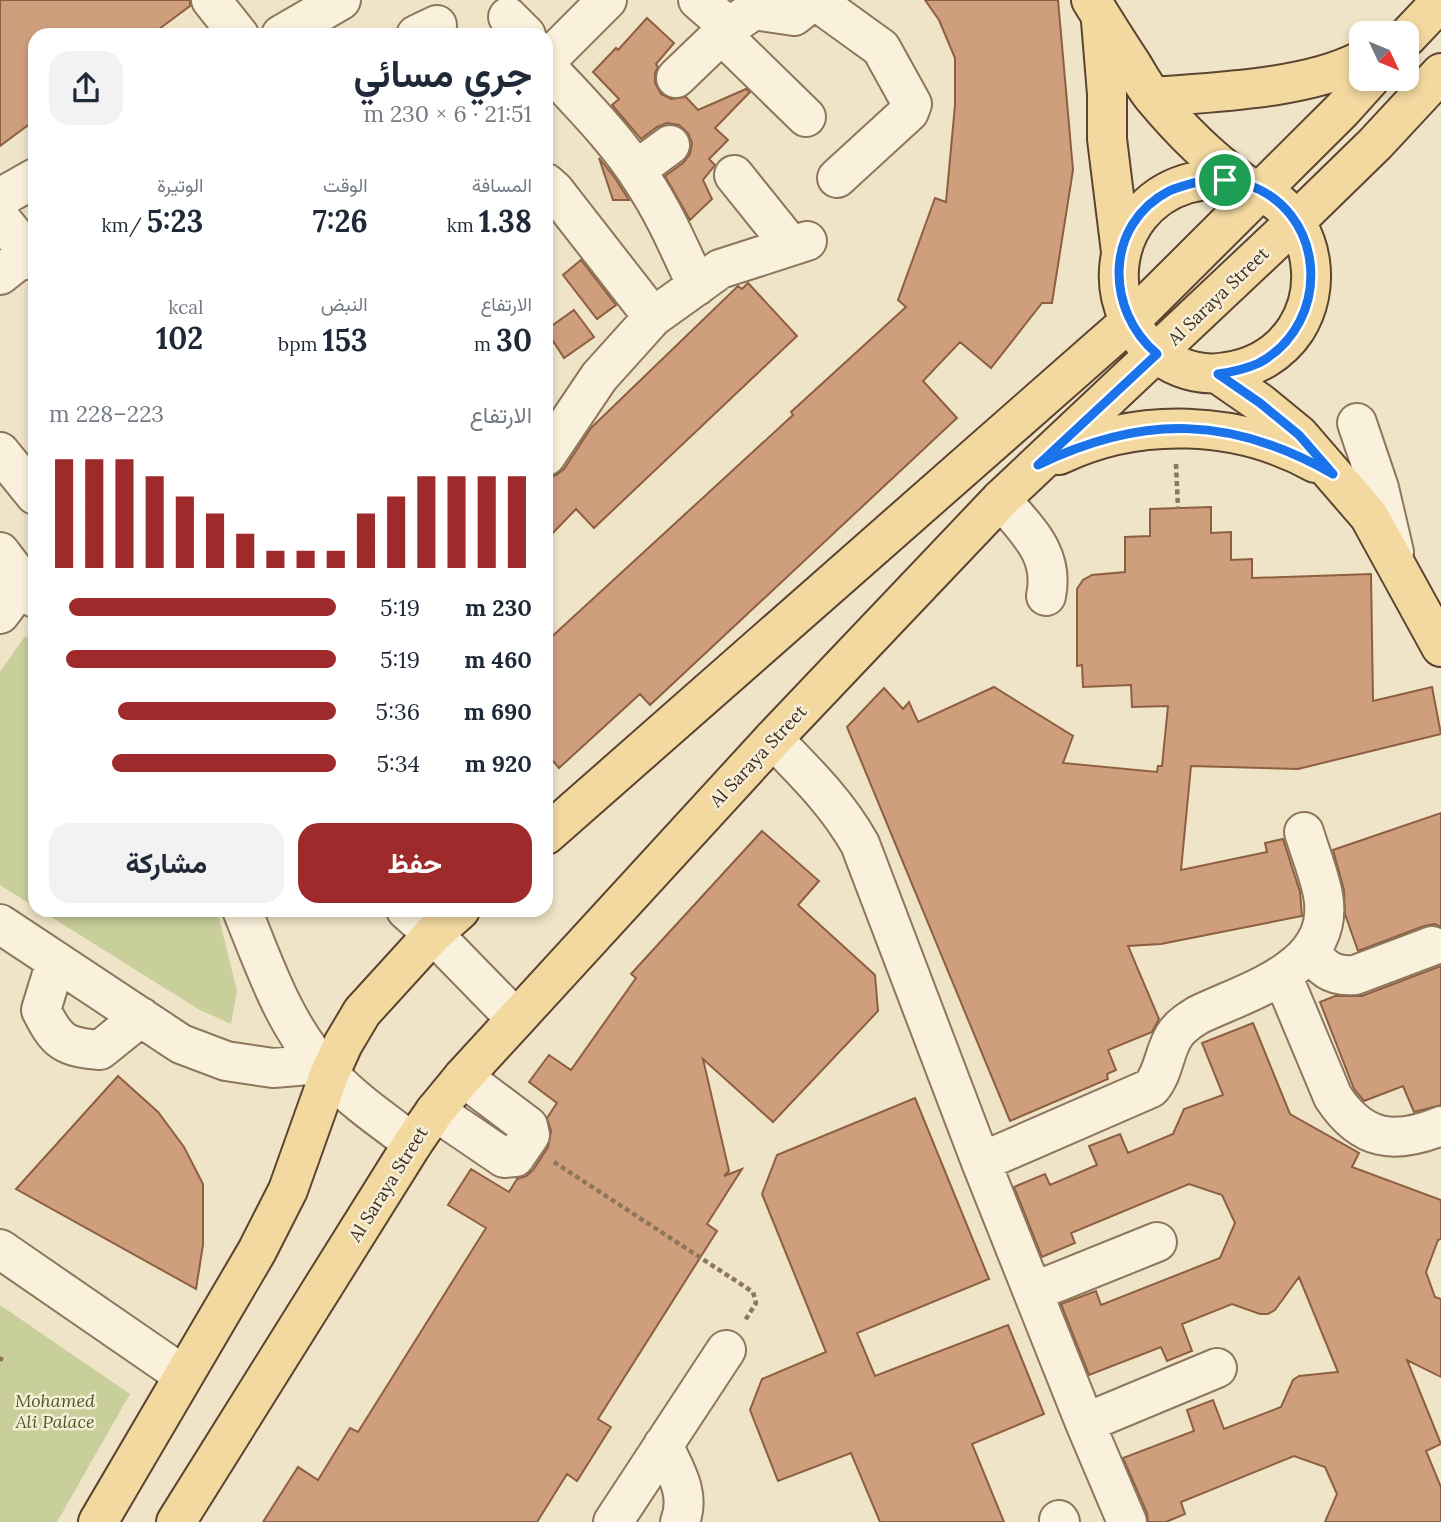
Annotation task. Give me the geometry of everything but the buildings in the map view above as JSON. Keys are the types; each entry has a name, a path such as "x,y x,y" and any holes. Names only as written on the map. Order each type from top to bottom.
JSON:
{"main road":[{"path":"1419,24 1441,1"},
{"path":"1096,8 1153,97 1193,140 1252,188"},
{"path":"1096,8 1107,94 1107,138 1121,252"},
{"path":"1153,97 1289,83 1349,66"},
{"name":"Al Saraya Street","path":"176,1522 413,1143 463,1077 773,739 1002,499 1295,222 1375,144 1441,73"},
{"path":"553,829 1129,322 1252,188 1342,110 1359,91"},
{"path":"1205,180 1225,180 1252,188 1274,199 1295,222 1305,240 1311,260 1312,281 1301,320 1290,338 1257,364 1218,374 1185,369 1157,354 1136,334 1129,322 1122,306 1119,288 1121,252 1138,218 1168,192 1205,180"},
{"path":"1218,374 1260,403 1299,435 1369,516 1441,647"},
{"path":"1038,465 1070,449 1104,438 1139,431 1208,430 1241,435 1284,449 1333,474"},
{"path":"98,1522 257,1251 288,1190 325,1070 362,1012 433,918"}],"street":[{"path":"211,0 233,28"},
{"path":"293,28 341,0"},
{"path":"553,38 607,0"},
{"path":"698,0 806,117"},
{"path":"676,78 754,10 794,16 816,1 881,48 912,104 909,112 837,178"},
{"path":"553,68 636,170 661,210 696,286"},
{"path":"636,170 670,145"},
{"path":"553,446 599,377 653,317 720,269 799,243 734,175"},
{"path":"0,198 28,182"},
{"path":"553,189 653,317"},
{"path":"0,218 21,263"},
{"path":"1357,423 1379,488 1397,564"},
{"path":"0,452 28,486"},
{"path":"1002,499 1040,548 1045,559 1048,583 1046,596"},
{"path":"0,552 28,589"},
{"path":"0,614 28,591"},
{"path":"773,739 827,794 860,844 981,1162 1127,1522"},
{"path":"981,1162 1151,1088 1163,1070 1176,1033 1186,1023 1198,1014 1298,965 1312,950 1321,933 1324,914 1323,894 1304,832"},
{"path":"245,917 274,989 302,1040 325,1070 378,1117 413,1143"},
{"path":"433,918 516,1019"},
{"path":"0,923 181,1044 226,1061 273,1068 325,1070"},
{"path":"1312,950 1324,969 1345,976 1355,975 1432,946"},
{"path":"56,961 41,1010 52,1033 74,1048 100,1050 141,1017"},
{"path":"1282,975 1333,1097 1345,1115 1362,1129 1381,1137 1403,1138 1441,1126"},
{"path":"435,1111 507,1158 515,1157 531,1132 528,1126 463,1077"},
{"path":"1033,1292 1157,1241"},
{"path":"0,1249 183,1375"},
{"path":"612,1522 726,1350"},
{"path":"1085,1423 1217,1368"},
{"path":"663,1445 684,1494 685,1510 680,1522"}],"path":[{"path":"1178,497 1178,509"},
{"path":"524,1143 753,1292 756,1303 726,1350"}],"green space":[{"path":"25,636 28,639 28,903 0,885 0,672"},
{"path":"51,917 219,917 237,991 231,1024 198,1009"},
{"name":"Mohamed Ali Palace","path":"0,1305 130,1394 57,1522 0,1522"}],"route":[{"path":"1225,180 1261,191 1285,210 1305,240 1311,260 1312,281 1301,320 1290,338 1257,364 1218,374 1260,403 1299,435 1333,474 1304,457 1273,444 1208,430 1139,431 1104,438 1070,449 1038,465 1157,354 1136,334 1129,322 1122,306 1119,288 1121,252 1138,218 1152,203 1186,184 1225,180"}]}
